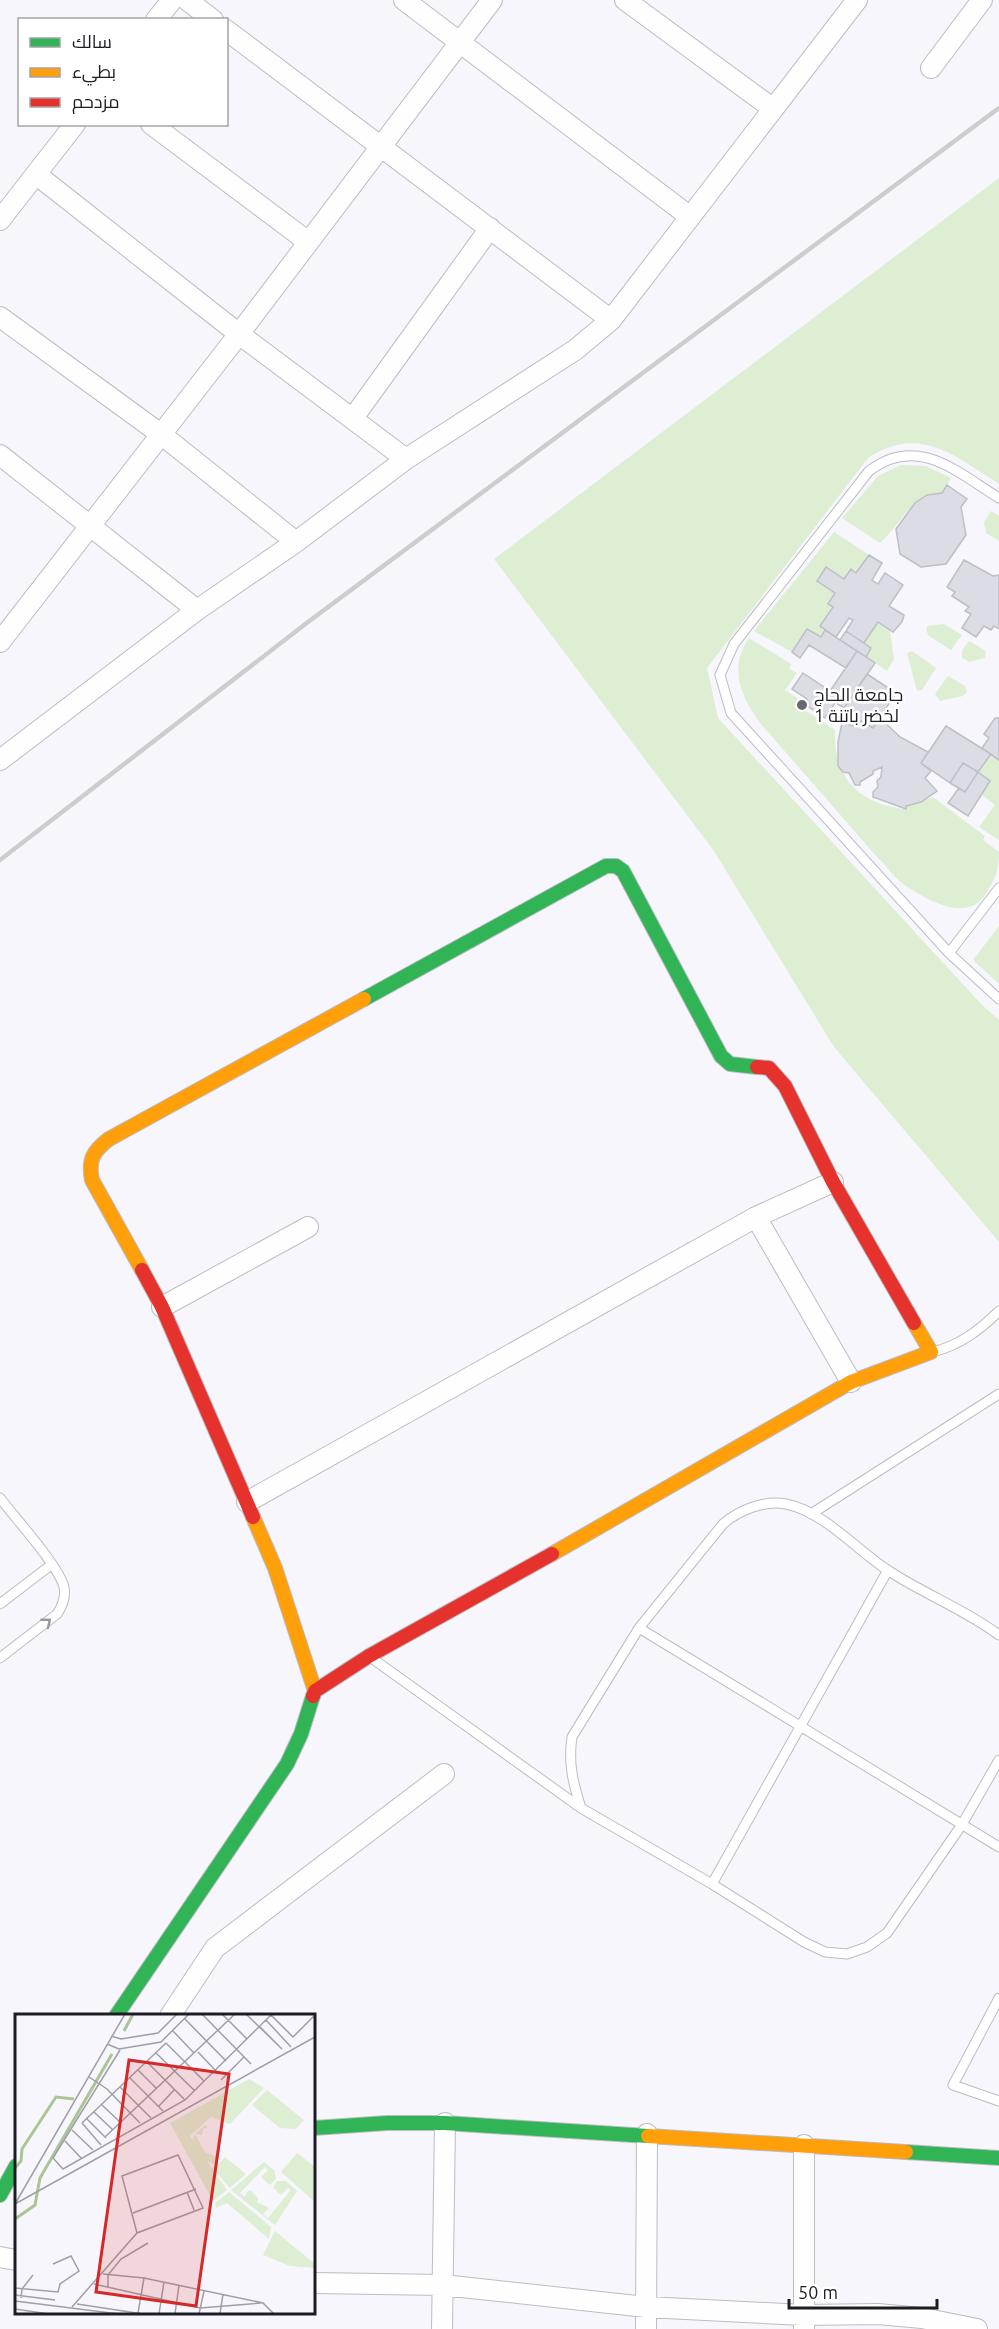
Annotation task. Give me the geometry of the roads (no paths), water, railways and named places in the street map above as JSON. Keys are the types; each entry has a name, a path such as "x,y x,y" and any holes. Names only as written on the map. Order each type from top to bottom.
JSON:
{"street":[{"path":"158,18 172,0"},
{"path":"187,0 210,18"},
{"path":"404,0 689,216"},
{"path":"2,636 162,435 492,0"},
{"path":"625,0 772,108"},
{"path":"0,760 197,610 296,542 406,459 575,350 611,320 857,0"},
{"path":"931,68 982,0"},
{"path":"228,32 611,320"},
{"path":"0,219 74,126"},
{"path":"154,126 307,241"},
{"path":"37,175 239,334 406,459"},
{"path":"353,418 490,228"},
{"path":"0,316 162,435 296,542"},
{"path":"0,454 197,610"},
{"path":"117,2014 287,1764 301,1734 315,1691 275,1568 162,1307 92,1180 88,1164 92,1153 109,1139 291,1037 606,866 616,866 623,871 721,1056 730,1064 769,1068 785,1086 833,1182 931,1352 850,1382 585,1536 369,1656 315,1691"},
{"path":"247,1502 756,1217 833,1182"},
{"path":"756,1217 850,1382"},
{"path":"162,1307 308,1227"},
{"path":"171,2014 214,1947 444,1774"},
{"path":"315,2128 387,2123 445,2123 999,2158"},
{"path":"442,2329 445,2123"},
{"path":"646,2329 647,2134"},
{"path":"804,2145 804,2322"},
{"path":"0,2194 15,2168"},
{"path":"0,2257 15,2260"},
{"path":"315,2283 443,2285 804,2322 878,2314 922,2318 977,2329"}],"lane":[{"path":"999,498 935,458 905,454 884,459 869,471 734,644 720,675 731,713 949,953 999,999"},
{"path":"949,953 999,888"},
{"path":"931,1352 949,1348 964,1340 984,1326 999,1311"},
{"path":"811,1514 999,1394"},
{"path":"0,1498 51,1565 64,1590 62,1606 48,1622 0,1658"},
{"path":"581,1808 571,1776 569,1757 572,1737 639,1628 723,1524 736,1513 759,1505 785,1504 811,1514 888,1570 999,1635"},
{"path":"0,1604 51,1565"},
{"path":"712,1884 888,1570"},
{"path":"639,1628 961,1826 999,1847"},
{"path":"369,1656 581,1808 712,1884 804,1942 825,1952 847,1954 867,1947 887,1933 961,1826 999,1760"},
{"path":"999,1998 953,2085 999,2102"}],"railway":[{"path":"0,860 308,622 999,108"}],"place":[{"name":"جامعة الحاج لخضر باتنة 1","path":"802,705"}]}
